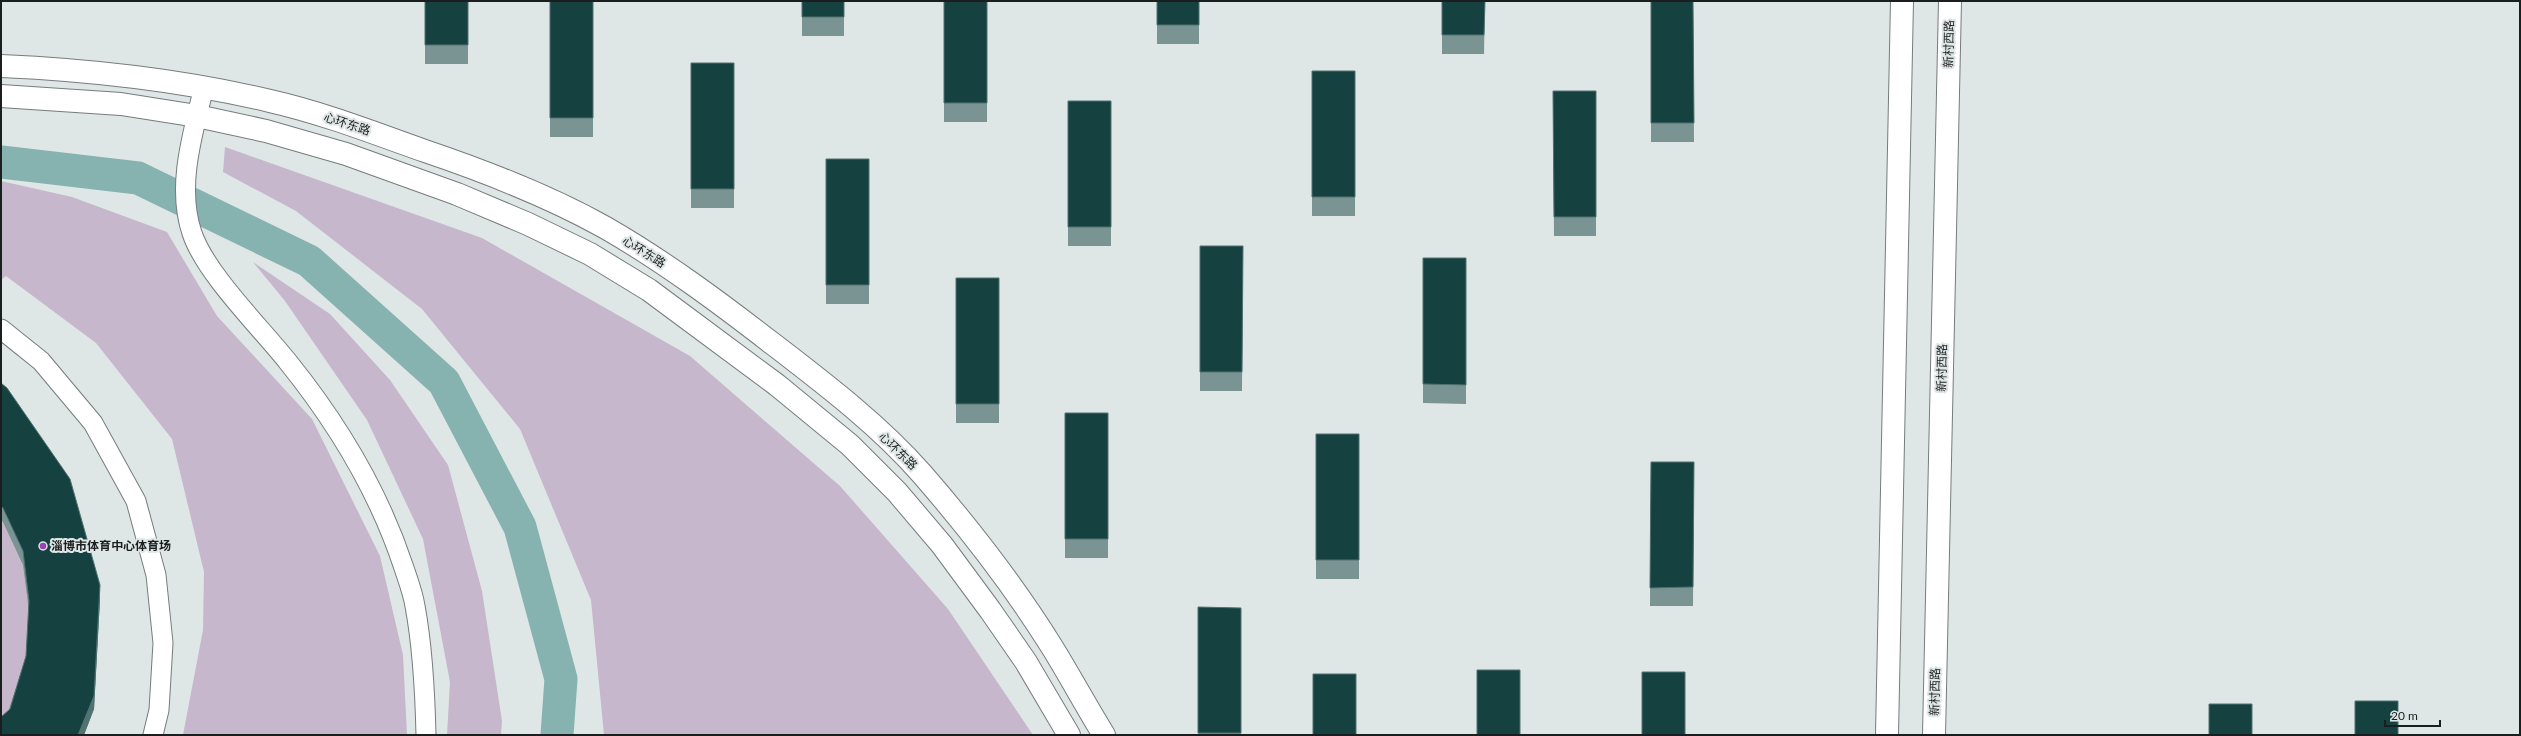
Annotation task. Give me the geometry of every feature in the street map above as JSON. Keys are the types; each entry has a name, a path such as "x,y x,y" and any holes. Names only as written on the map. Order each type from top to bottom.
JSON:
{"main road":[{"path":"1887,735 1902,1"},
{"name":"新村西路","path":"1934,735 1950,1"},
{"name":"心环东路","path":"1,66 124,75 204,87 273,101 355,126 490,175 605,228 666,265 721,304 864,418 920,471 1015,592 1052,646 1104,735"},
{"path":"1,96 121,104 197,116 266,130 331,150 457,194 528,224 590,254 667,303 814,415 850,445 897,492 942,545 995,617 1026,662 1069,735"}],"street":[{"path":"204,87 187,165 186,198 192,233 210,265 327,414 367,479 396,544 415,604 424,670 426,735"},
{"path":"1,329 41,361 93,423 136,501 156,575 162,643 159,710 153,735"}],"shaded area":[{"path":"225,147 482,238 690,356 840,486 948,609 1033,735 604,735 591,600 520,429 422,309 296,211 223,172"},
{"path":"1,181 72,197 167,232 217,316 312,419 380,556 403,655 407,735 183,735 203,630 204,572 172,439 96,343 6,276 1,280"},
{"path":"253,262 330,314 390,380 448,465 482,591 502,721 501,735 447,735 450,682 423,539 367,420 285,301"},
{"name":"淄博市体育中心体育场","path":"1,397 70,493 100,599 94,709 1,735"}],"building":[{"path":"425,1 468,1 468,45 425,45"},
{"path":"550,1 593,1 593,118 550,118"},
{"path":"802,1 844,1 844,17 802,17"},
{"path":"944,1 987,1 987,103 944,103"},
{"path":"1157,1 1199,1 1199,25 1157,25"},
{"path":"1442,1 1485,1 1484,35 1442,35"},
{"path":"1651,1 1693,1 1694,123 1651,123"},
{"path":"691,63 734,63 734,189 691,189"},
{"path":"1312,71 1355,71 1355,197 1312,197"},
{"path":"1553,91 1596,91 1596,217 1554,217"},
{"path":"1068,101 1111,101 1111,227 1068,227"},
{"path":"826,159 869,159 869,285 826,285"},
{"path":"1200,246 1243,246 1242,372 1200,372"},
{"path":"1423,258 1466,258 1466,385 1423,384"},
{"path":"956,278 999,278 999,404 956,404"},
{"name":"淄博市体育中心体育场","path":"1,383 7,388 70,479 100,585 94,696 78,735 1,735 1,717 10,709 26,656 29,601 23,551 1,506"},
{"path":"1065,413 1108,413 1108,539 1065,539"},
{"path":"1316,434 1359,434 1359,560 1316,560"},
{"path":"1651,462 1694,462 1693,587 1650,588"},
{"path":"1198,607 1241,608 1241,733 1198,733"},
{"path":"1477,670 1520,670 1520,735 1477,735"},
{"path":"1642,672 1685,672 1685,735 1642,735"},
{"path":"1313,674 1356,674 1356,735 1313,735"},
{"path":"2355,701 2398,701 2398,735 2355,735"},
{"path":"2209,704 2252,704 2252,735 2209,735"}],"waterway":[{"path":"1,162 138,178 309,261 444,382 520,527 561,679 557,735"}],"place":[{"name":"淄博市体育中心体育场","path":"43,546"}]}
